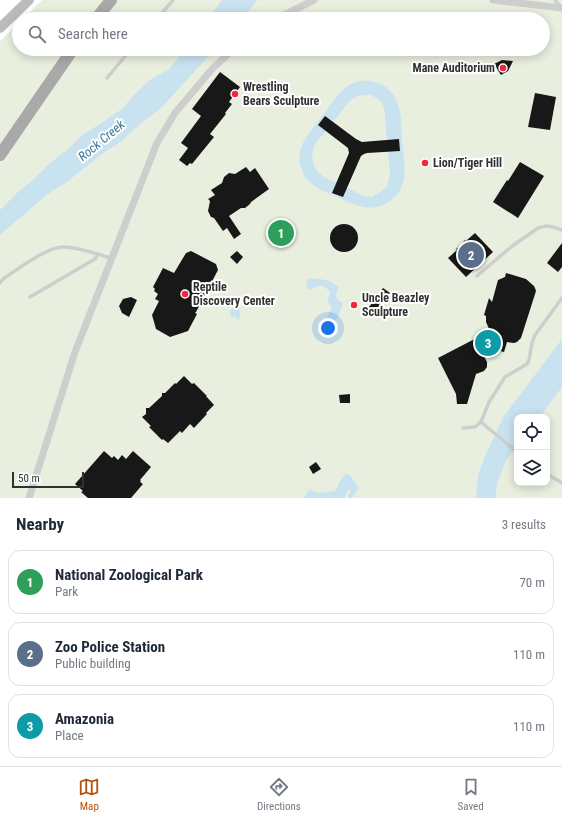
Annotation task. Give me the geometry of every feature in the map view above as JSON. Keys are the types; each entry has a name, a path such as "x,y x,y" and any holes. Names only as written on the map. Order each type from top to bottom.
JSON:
{"main road":[{"path":"16,12 28,0"},
{"path":"102,12 112,0"},
{"path":"0,28 12,16"},
{"path":"0,155 68,56"}],"street":[{"path":"290,12 314,0"},
{"path":"493,0 524,2 562,8"},
{"path":"29,498 75,352 157,143 175,113 213,68 226,56"}],"lane":[{"path":"163,12 173,0"},
{"path":"555,0 562,8"},
{"path":"106,78 125,56"},
{"path":"477,276 511,247 538,228 546,226 562,230"},
{"path":"0,283 3,279 33,259 53,249 61,247 112,258"},
{"path":"30,297 95,259 98,254"},
{"path":"463,428 475,427 481,422 489,402 506,377 527,364 534,335 562,298"},
{"path":"481,422 515,450"},
{"path":"550,476 562,483"}],"green space":[{"path":"42,0 562,0 562,498 0,498 0,41 12,30 12,56 550,56 550,12 30,12"}],"water":[{"path":"222,0 257,0 248,12 213,12"},
{"name":"Rock Creek","path":"180,56 209,56 161,108 120,142 48,194 0,235 0,210 18,192 84,134 122,109 150,80 169,69"},
{"path":"360,81 376,82 390,91 399,108 405,165 404,179 399,192 395,197 389,202 377,207 370,208 356,205 323,191 310,182 306,177 303,173 300,162 300,150 306,137 338,94 353,83","holes":["371,95 380,100 384,107 390,174 387,187 372,197 364,196 324,177 314,166 312,158 313,149 316,143 353,98"]},
{"path":"307,279 332,282 339,287 336,293 337,299 343,303 336,319 329,326 327,318 332,307 328,300 330,292 322,286 309,290 306,286"},
{"path":"236,304 239,305 240,317 238,322 236,317 232,317 230,314 230,311"},
{"path":"562,339 562,387 542,414 514,414 514,451 507,459 498,480 495,498 476,498 478,475 485,456 504,416"},
{"path":"346,473 351,476 358,488 352,498 348,498 351,491 349,489 345,498 304,498 310,489 319,493 335,491"}],"building":[{"name":"Mane Auditorium","path":"502,60 513,61 508,71 501,75 494,64"},
{"path":"220,72 240,87 229,102 232,104 225,113 226,114 210,134 214,137 192,164 190,163 187,166 179,160 188,148 181,143 201,116 192,109"},
{"path":"535,93 556,97 550,130 528,127"},
{"path":"325,116 362,142 399,139 400,151 367,153 361,156 343,197 332,193 349,153 348,148 318,125"},
{"path":"520,162 544,176 518,218 493,202"},
{"path":"246,167 250,172 255,168 269,189 245,208 241,208 229,216 241,234 234,239 227,228 223,231 214,218 211,217 208,211 210,201 208,199 215,195 211,190 222,183 224,177 229,173 235,174"},
{"path":"344,224 354,228 358,238 354,248 344,252 334,248 330,238 334,228"},
{"path":"475,233 493,252 466,277 448,258 465,240 466,241"},
{"path":"562,243 562,267 558,272 547,263"},
{"name":"Reptile Discovery Center","path":"191,251 216,264 218,270 195,313 197,314 188,331 170,337 156,329 152,315 159,301 155,299 158,294 154,291 155,289 153,287 163,268 174,273 186,253"},
{"path":"237,251 243,257 237,264 230,257"},
{"path":"506,273 526,279 534,286 536,291 521,338 514,343 507,342 504,352 478,345 487,362 487,367 484,371 476,374 467,404 457,404 456,394 438,358 490,331 486,322 486,316 484,315 489,298 492,302 498,280 505,277"},
{"path":"383,288 390,293 374,313 368,308 374,301 372,295 378,295"},
{"path":"131,297 137,300 129,317 122,313 119,306 123,299"},
{"path":"184,376 192,384 194,383 214,405 194,428 190,424 182,433 180,431 168,443 163,439 162,440 149,427 151,426 142,417 146,414 146,408 149,408 162,396 162,393 165,393"},
{"path":"350,394 350,403 340,403 339,395"},
{"path":"104,451 112,458 114,456 118,460 122,455 126,459 133,451 151,467 140,480 143,484 131,498 88,498 75,484"},
{"path":"316,462 321,469 313,474 309,467"}],"place":[{"name":"Mane Auditorium","path":"503,68"},
{"name":"Wrestling Bears Sculpture","path":"235,94"},
{"name":"Lion/Tiger Hill","path":"425,163"},
{"name":"National Zoological Park","path":"281,233"},
{"name":"Zoo Police Station","path":"471,255"},
{"name":"Reptile Discovery Center","path":"185,294"},
{"name":"Uncle Beazley Sculpture","path":"354,305"},
{"name":"Amazonia","path":"488,343"}]}
